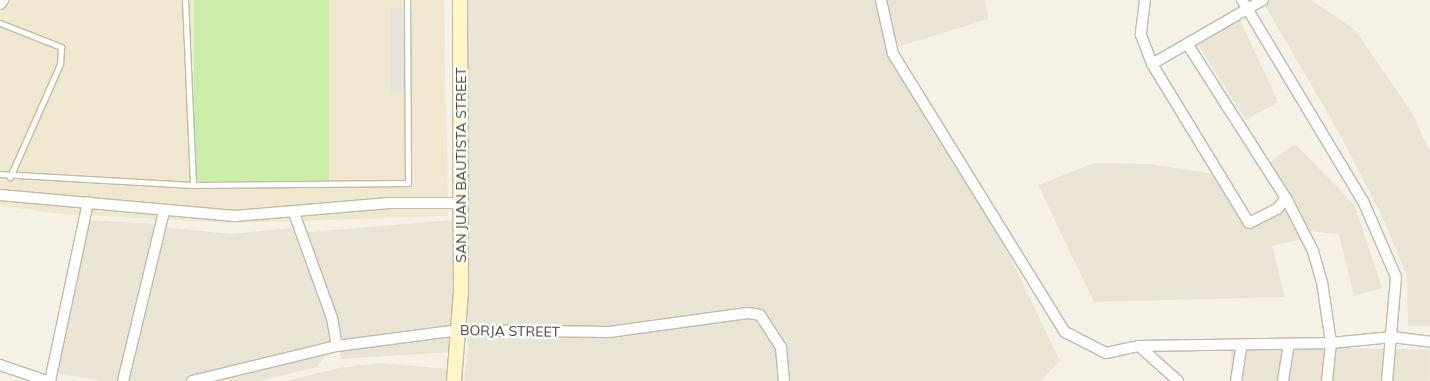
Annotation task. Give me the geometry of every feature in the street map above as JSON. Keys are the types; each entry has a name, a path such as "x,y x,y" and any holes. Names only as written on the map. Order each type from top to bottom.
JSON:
{"main road":[{"name":"SAN JUAN BAUTISTA STREET","path":"454,381 458,330 461,203 460,0"}],"street":[{"path":"881,0 893,54 1065,332 1106,353 1139,346 1331,343 1392,337 1430,342"},
{"path":"1145,0 1141,35 1152,64 1249,223 1277,209 1286,198"},
{"path":"1242,0 1363,201 1396,277 1392,337 1386,381"},
{"path":"1152,64 1249,10 1263,0"},
{"path":"1188,45 1286,198 1313,251 1322,282 1331,343 1327,381"},
{"path":"0,195 235,216 294,213 389,203 461,203"},
{"path":"50,381 88,202"},
{"path":"123,381 164,211"},
{"path":"294,213 332,318 337,346"},
{"name":"BORJA STREET","path":"192,381 337,346 458,330 609,332 754,314 760,315 781,347 784,380"},
{"path":"1283,381 1289,343"},
{"path":"1236,381 1242,345"},
{"path":"1139,346 1178,381"},
{"path":"0,365 46,381"}],"lane":[{"path":"185,0 193,184"},
{"path":"0,174 10,177 132,179 193,184 408,183 407,0"},
{"path":"0,23 61,47 60,64 10,177"}],"shaded area":[{"path":"6,0 444,0 448,216 230,223 62,214 0,206 0,14"},
{"path":"463,0 879,0 891,55 988,211 1060,361 1040,381 464,381 468,350"},
{"path":"882,0 985,0 988,19 894,48"},
{"path":"1271,0 1311,0 1354,29 1411,111 1430,152 1430,326 1408,326 1407,276 1381,214 1336,127 1264,4"},
{"path":"390,8 408,8 408,92 390,92"},
{"path":"1240,20 1278,102 1246,120 1197,43"},
{"path":"1295,144 1354,204 1382,288 1354,296 1339,234 1308,231 1270,162"},
{"path":"1094,163 1149,164 1214,174 1248,227 1288,206 1303,239 1272,246 1285,297 1094,302 1038,185"},
{"path":"83,220 158,224 122,381 102,381 53,372"},
{"path":"453,220 453,352 341,359 336,326 298,233"},
{"path":"163,227 230,234 292,228 325,307 334,343 317,367 260,381 126,381"},
{"path":"1231,346 1430,349 1429,381 1230,381"},
{"path":"380,363 448,369 447,381 286,381 339,368"}],"green space":[{"path":"194,0 329,0 329,181 194,181"}]}
